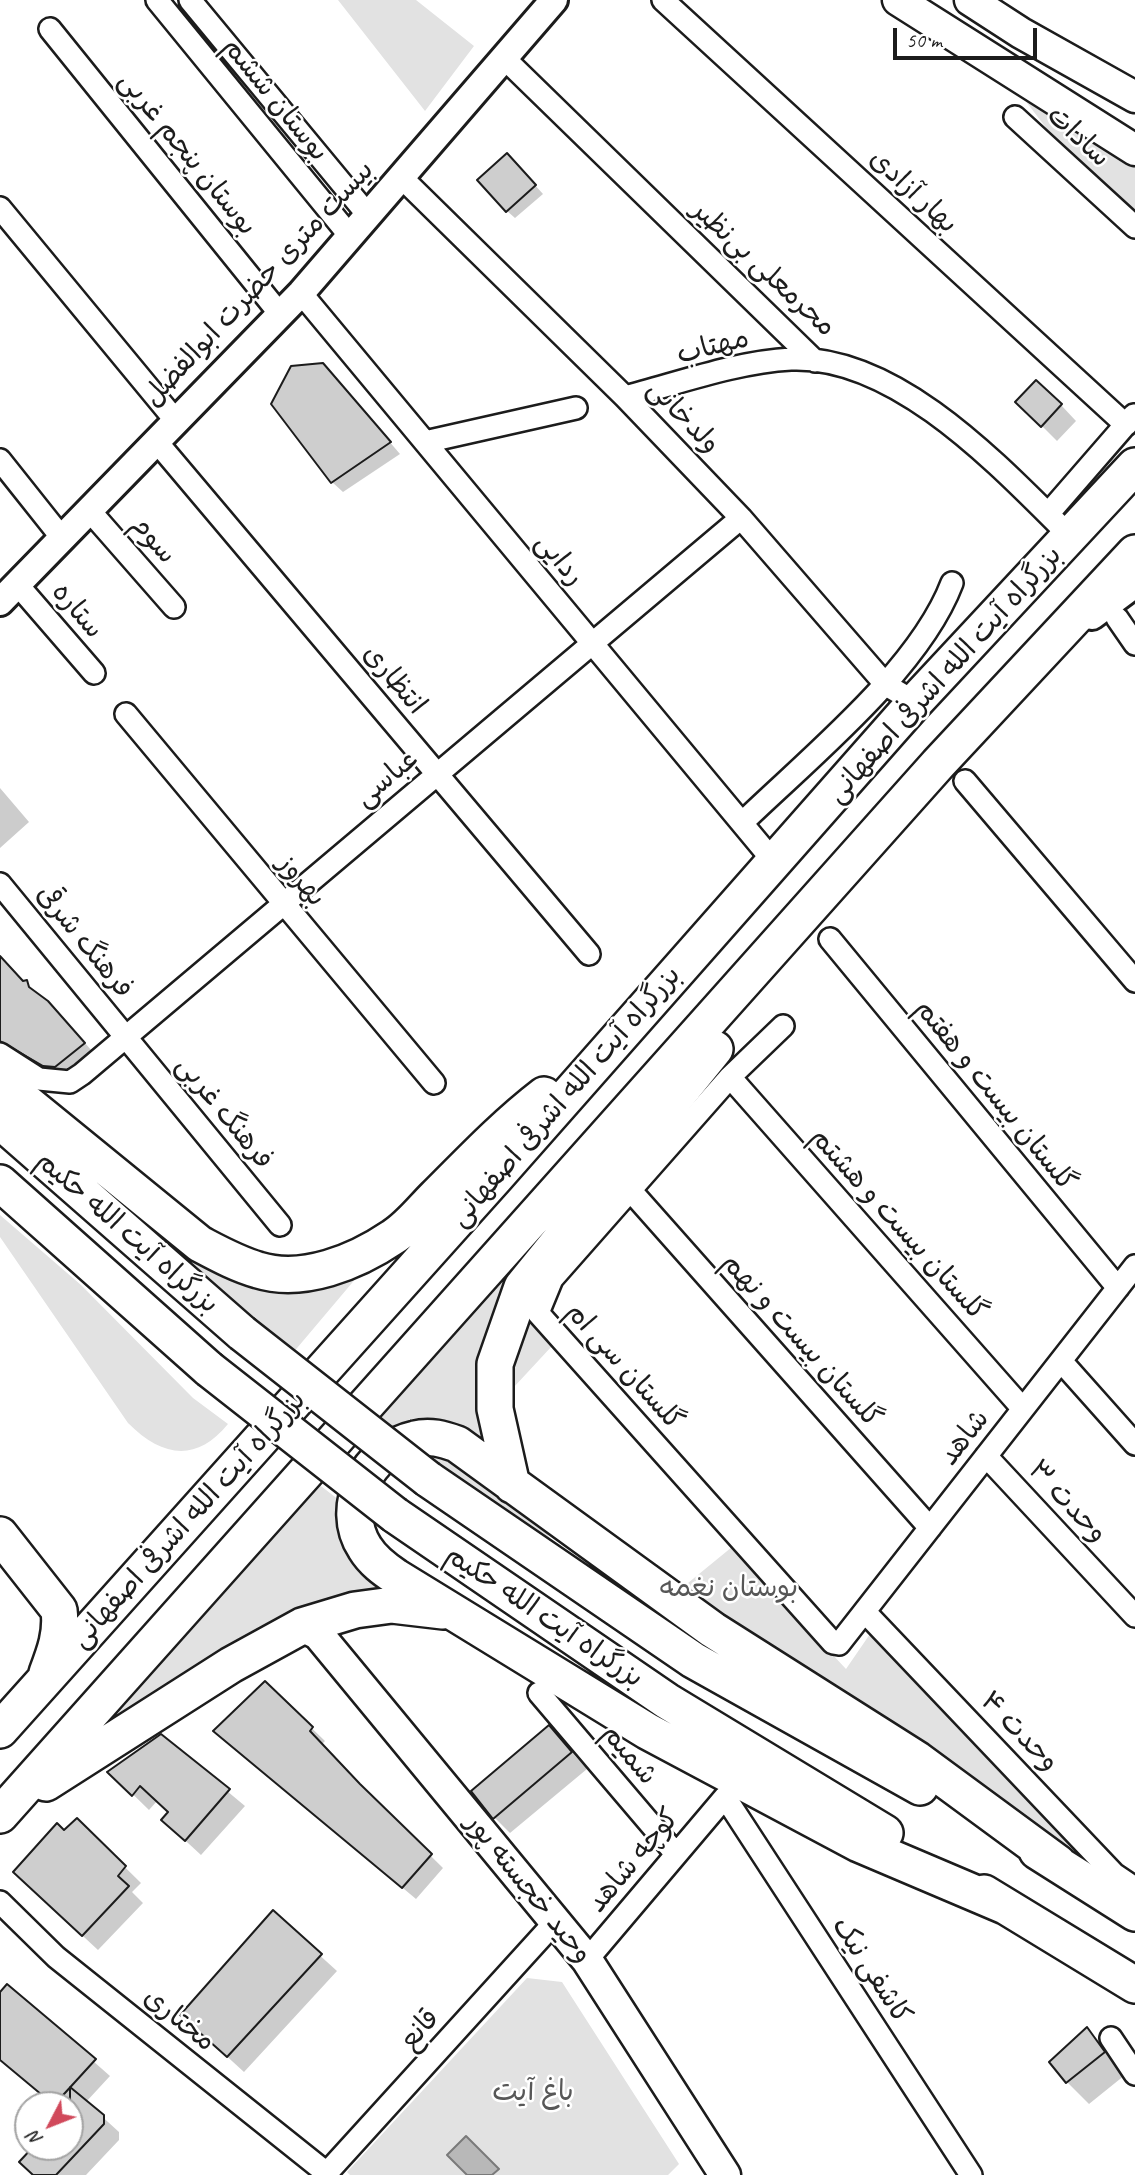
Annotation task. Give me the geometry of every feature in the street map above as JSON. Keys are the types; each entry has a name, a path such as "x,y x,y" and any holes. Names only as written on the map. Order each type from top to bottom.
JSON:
{"highway":[{"name":"بزرگراه آیت الله اشرفی اصفهانی","path":"0,1730 775,863 915,702 1059,526 1135,467"},
{"name":"بزرگراه آیت الله اشرفی اصفهانی","path":"3,1812 938,764 1135,553"},
{"path":"512,1485 495,1409 494,1383 499,1351 522,1287 735,1025 816,903"},
{"path":"0,1081 200,1244 229,1260 260,1271 300,1273 357,1258 396,1236 532,1105 617,1040"},
{"name":"بزرگراه آیت الله حکیم","path":"0,1121 242,1333 428,1479 693,1660 1058,1863 1135,1913"},
{"name":"بزرگراه آیت الله حکیم","path":"0,1183 209,1369 395,1515 667,1701 1135,1985"},
{"path":"1005,1906 859,1844 647,1731 396,1577 375,1562 363,1546 355,1523 355,1502 365,1477 384,1453 414,1439 437,1437 457,1444 713,1630 918,1760 1058,1863"},
{"path":"0,1535 59,1610 61,1625 58,1642 44,1682"},
{"path":"3,1812 231,1665 302,1626 355,1610 393,1605 457,1613"}],"main road":[{"path":"898,0 1135,150"},
{"path":"970,0 1021,33 1135,97"},
{"path":"1065,106 1084,89 1084,67"},
{"name":"وحید خجسته پور","path":"302,1626 318,1634 327,1644 587,1960 726,2175"}],"street":[{"name":"بوستان ششم","path":"157,0 350,236"},
{"name":"بوستان ششم","path":"190,0 368,215"},
{"name":"بیست متری حضرت ابوالفضل","path":"8,593 300,293 554,0"},
{"name":"بهار آزادی","path":"663,0 1130,419"},
{"name":"بوستان پنجم غربی","path":"50,29 280,314"},
{"name":"محرمعلی بی‌نظیر","path":"504,58 815,361 855,370 914,397 937,413 1059,526"},
{"name":"سادات","path":"1015,117 1135,227"},
{"name":"ولدخانی","path":"401,177 625,397 741,518 886,685 915,702"},
{"path":"0,208 176,421"},
{"name":"ردایی","path":"300,293 775,863"},
{"name":"مهتاب","path":"625,397 750,365 793,359 815,361"},
{"path":"425,442 576,408"},
{"path":"1059,526 1130,419"},
{"name":"انتظاری","path":"156,441 589,954"},
{"path":"0,460 62,538"},
{"name":"سوم","path":"89,510 174,607"},
{"name":"عباسی","path":"0,1054 39,1079 70,1082 741,518"},
{"path":"741,823 886,685 944,604 952,583"},
{"path":"1038,657 1135,583"},
{"name":"ستاره","path":"8,593 94,673"},
{"path":"1117,618 1135,644"},
{"name":"بهروز","path":"126,714 433,1083"},
{"path":"965,781 1135,981"},
{"name":"فرهنگ شرقی","path":"0,884 125,1036"},
{"name":"گلستان بیست و هفتم","path":"830,939 1118,1288"},
{"name":"گلستان سی ام","path":"783,1027 730,1077 552,1279 538,1312 833,1643 839,1644"},
{"name":"فرهنگ غربی","path":"125,1036 280,1225"},
{"name":"گلستان بیست و هشتم","path":"730,1077 1024,1409"},
{"name":"گلستان بیست و نهم","path":"631,1191 930,1528"},
{"name":"شاهد","path":"839,1644 1135,1266"},
{"path":"1061,1361 1135,1444"},
{"name":"وحدت ۳","path":"986,1456 1135,1616"},
{"name":"وحدت ۴","path":"864,1612 1114,1874 1135,1888"},
{"name":"شمیم","path":"539,1693 676,1854"},
{"name":"کوچه شاهد","path":"587,1960 724,1797"},
{"name":"کاشفی نیک","path":"724,1797 971,2175"},
{"name":"مختاری","path":"0,1902 57,1957 327,2174"},
{"name":"قانع","path":"327,2174 555,1922"},
{"path":"1111,2038 1135,2074"}],"green space":[{"path":"338,0 416,0 474,46 425,111"},
{"path":"1021,95 1062,117 1135,167 1135,211 1047,129"},
{"path":"0,1101 211,1258 368,1264 292,1354"},
{"path":"0,1215 81,1285 193,1398 228,1424 216,1437 191,1450 166,1449 153,1443 128,1423 0,1237"},
{"path":"518,1265 499,1465 394,1435 376,1417"},
{"path":"519,1308 552,1346 501,1401"},
{"path":"429,1446 533,1518 574,1566 411,1449"},
{"path":"313,1480 343,1503 389,1590 66,1762 176,1645"},
{"name":"بوستان نغمه","path":"732,1547 846,1669 870,1634 1079,1853 917,1743 677,1592"},
{"name":"باغ آیت","path":"527,1978 562,1982 679,2164 668,2175 350,2175 347,2172"}],"shaded area":[{"path":"466,2136 499,2169 492,2175 467,2175 447,2155"}],"building":[{"path":"507,153 536,185 506,212 477,180"},
{"path":"323,363 391,442 331,483 271,404 291,366"},
{"path":"1036,380 1062,404 1041,427 1015,402"},
{"path":"0,956 23,981 27,980 29,987 48,1001 85,1043 55,1067 43,1066 0,1041"},
{"path":"265,1681 313,1727 310,1731 360,1784 432,1854 402,1888 213,1731"},
{"path":"549,1725 572,1752 493,1819 471,1791"},
{"path":"161,1734 230,1789 185,1841 161,1820 168,1812 140,1786 132,1796 107,1772"},
{"path":"77,1818 126,1866 118,1876 129,1886 82,1936 13,1872 57,1823 64,1830"},
{"path":"273,1910 322,1954 227,2057 180,2015"},
{"path":"7,1984 96,2059 67,2091 37,2091 0,2060 0,1992"},
{"path":"1087,2027 1105,2052 1066,2083 1049,2062"},
{"path":"84,2099 104,2115 104,2124 84,2145"},
{"path":"69,2161 56,2175 33,2175 19,2162"}]}
